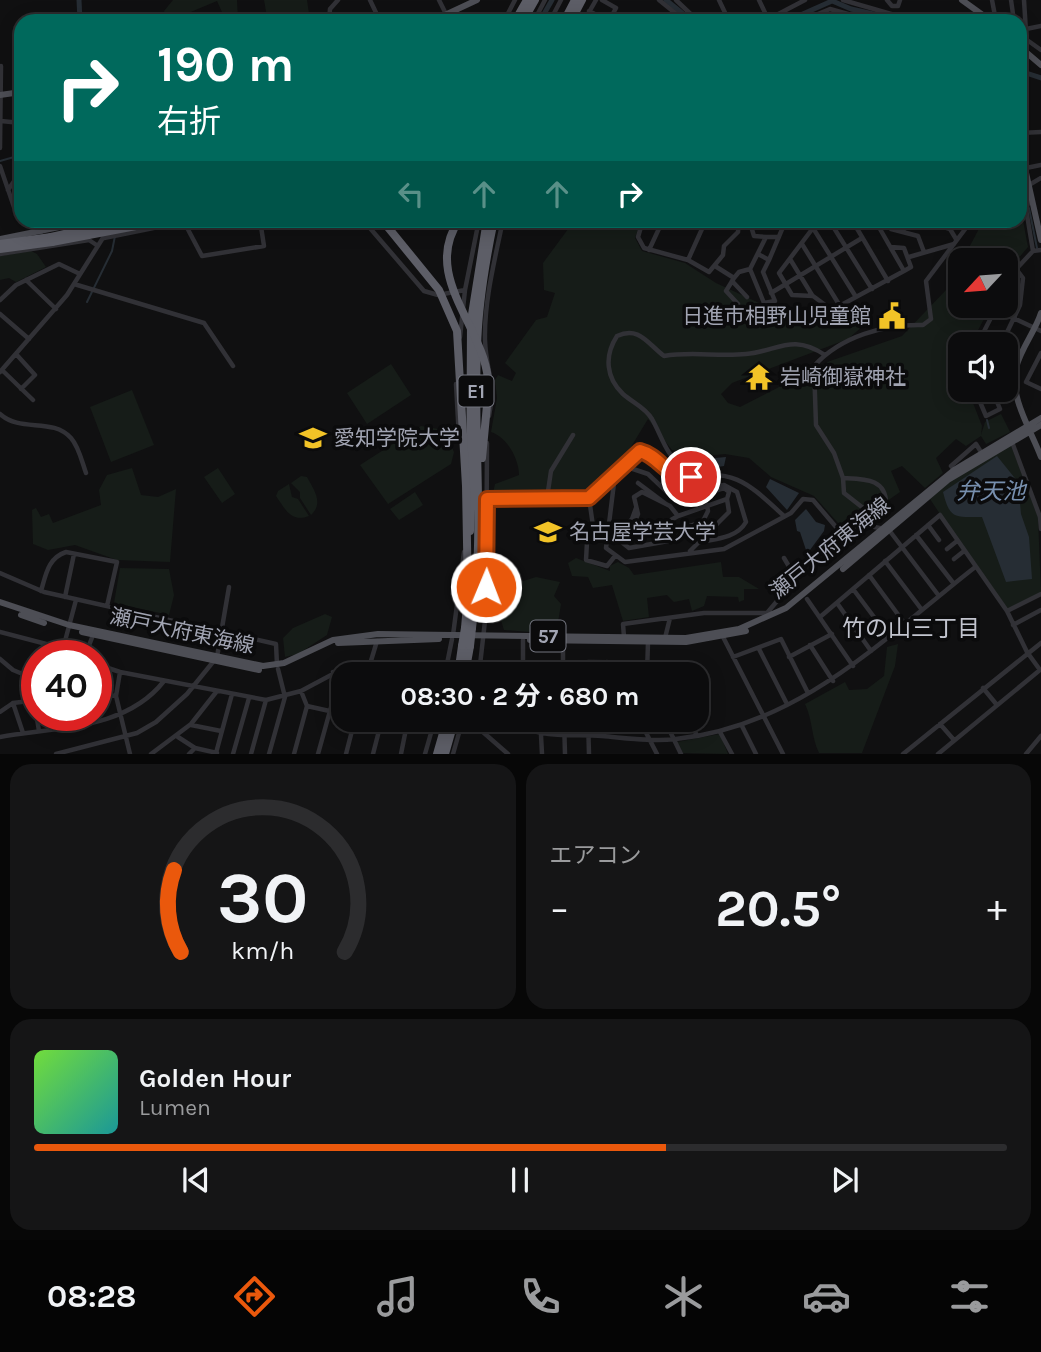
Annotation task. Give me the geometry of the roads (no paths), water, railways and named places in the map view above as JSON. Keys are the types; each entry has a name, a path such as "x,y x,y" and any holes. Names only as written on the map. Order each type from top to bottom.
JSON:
{"highway":[{"path":"0,252 107,228"},
{"path":"389,228 439,290 457,331 466,486 468,598"},
{"path":"455,228 447,243 446,262 460,307 486,363 488,395 481,472 478,562"},
{"name":"E1","path":"469,628 471,321 486,228"},
{"name":"E1","path":"461,662 478,562 477,347 482,291 493,228"},
{"path":"0,241 51,239"},
{"name":"E1","path":"466,646 466,662"},
{"path":"437,754 443,732"},
{"path":"445,754 451,732"}],"main road":[{"path":"446,14 477,0"},
{"path":"962,0 983,14"},
{"path":"1027,173 1041,238"},
{"path":"0,241 62,228"},
{"path":"1041,313 1038,329 1021,356 1015,379 1019,401 1040,448 1041,457"},
{"name":"瀬戸大府東海線","path":"484,638 722,636 775,614 812,589 948,480 1013,442 1041,418"},
{"name":"瀬戸大府東海線","path":"69,627 215,659 251,670 278,667 332,645 378,637 648,642 722,636 774,620 807,599 954,470 981,452 1041,425"},
{"name":"瀬戸大府東海線","path":"0,604 93,635 215,659"}],"street":[{"path":"439,0 446,14"},
{"path":"588,14 596,0"},
{"path":"602,0 616,8 613,14"},
{"path":"659,0 676,14"},
{"path":"676,0 691,14"},
{"path":"778,14 805,0"},
{"path":"843,0 891,14"},
{"path":"887,0 892,6 898,6 900,0"},
{"path":"818,14 830,9 848,14"},
{"path":"589,11 595,14"},
{"path":"0,148 1,66"},
{"path":"0,166 14,203"},
{"path":"1029,185 1041,178"},
{"path":"8,191 14,182"},
{"path":"1027,207 1032,196"},
{"path":"1027,215 1033,251"},
{"path":"39,228 41,233"},
{"path":"33,400 1,371 56,309 109,228"},
{"path":"103,239 152,228"},
{"path":"187,228 202,256 264,246 261,228"},
{"path":"370,228 424,291 438,295 465,290"},
{"path":"447,662 466,536 456,373 465,290 477,228"},
{"path":"481,662 484,638 487,438 494,395 485,341 502,228"},
{"path":"641,228 638,237 644,248 688,260 709,272 723,255 724,246 738,232 738,228"},
{"path":"649,250 659,228"},
{"path":"688,260 702,228"},
{"path":"752,228 754,236 779,237"},
{"path":"750,269 764,303 775,300 764,272 783,228"},
{"path":"813,296 792,295 779,273 813,228 856,297"},
{"path":"834,228 872,289"},
{"path":"856,228 888,281"},
{"path":"880,228 904,271"},
{"path":"890,228 918,236 924,252"},
{"path":"901,232 906,228"},
{"path":"947,228 950,229 955,241"},
{"path":"872,515 844,493 843,478 834,453 816,425 814,366 825,355 866,333 888,329 894,324 923,325 932,313 926,281 966,228"},
{"path":"738,304 726,291 739,272 750,269 766,237"},
{"path":"771,293 862,238"},
{"path":"0,252 89,240 98,246"},
{"path":"909,257 955,241"},
{"path":"802,243 839,306"},
{"path":"790,258 813,296 832,310 911,267 904,248 890,247"},
{"path":"1018,269 1033,251 1041,250"},
{"path":"758,254 769,260"},
{"path":"0,300 26,280 59,264 80,274"},
{"path":"715,266 733,279 747,298"},
{"path":"1018,272 1024,284 1018,307"},
{"path":"26,280 56,309"},
{"path":"74,284 204,323 233,366"},
{"path":"0,314 29,340"},
{"path":"1008,332 1015,318 1038,329"},
{"path":"680,477 683,468 669,457 651,418 643,408 623,394 611,378 607,357 617,336 629,331 639,332 664,356 688,351 747,354 792,343 813,347 825,355"},
{"path":"1041,353 1026,382 1041,389"},
{"path":"16,354 35,375 21,389"},
{"path":"980,402 986,416 1000,409 997,402"},
{"path":"0,414 15,423 46,426 62,431 76,446 86,473"},
{"path":"547,498 551,471 573,435"},
{"path":"1013,442 1041,529"},
{"path":"487,499 589,498 636,453 643,451 680,477 723,474 740,479 784,516"},
{"path":"624,466 648,474 667,492 687,498 723,488 729,492 729,512 690,552"},
{"path":"615,475 606,548 625,562 724,549 740,543 808,498 836,527 870,526 886,529 939,596"},
{"path":"843,478 872,479 886,497 886,505 872,515 870,526"},
{"path":"638,483 670,506 678,516"},
{"path":"667,492 692,494 724,485 737,492 746,522 742,528 726,537 699,543"},
{"path":"1031,493 1041,490"},
{"path":"670,506 642,492 634,497 638,514 632,528 641,537 678,516 727,499"},
{"path":"589,498 594,533 587,542 586,560 607,566 615,556"},
{"path":"636,507 632,519 619,533 620,540 629,548 678,537 687,527 703,521 708,511 707,505"},
{"path":"820,617 940,514 974,568 1007,611 1027,652 1041,669 938,754"},
{"path":"928,525 939,540"},
{"path":"916,535 954,584"},
{"path":"947,549 957,541"},
{"path":"954,559 964,551"},
{"path":"65,597 74,554"},
{"path":"41,591 49,564 59,555 74,554 117,562 107,606"},
{"path":"767,613 768,608 794,580 784,558"},
{"path":"885,561 922,610"},
{"path":"531,732 541,735 674,740 742,726 832,681 872,652 974,568"},
{"path":"0,573 41,591 276,644 285,697 269,754"},
{"path":"869,575 905,624"},
{"path":"56,754 126,738 156,722 194,686 215,659 229,587"},
{"path":"852,589 889,637"},
{"path":"1007,611 1041,594"},
{"path":"807,599 853,666"},
{"path":"66,640 76,600"},
{"path":"837,603 872,652"},
{"path":"1013,625 1041,610"},
{"path":"624,637 623,624 704,613 775,614"},
{"path":"664,638 670,618"},
{"path":"0,632 30,640"},
{"path":"789,657 832,634"},
{"path":"91,640 93,635"},
{"path":"722,636 783,754"},
{"path":"371,662 378,637"},
{"path":"733,657 781,639 808,694"},
{"path":"523,640 523,662"},
{"path":"563,641 563,662"},
{"path":"646,662 648,642"},
{"path":"904,754 1041,643"},
{"path":"810,645 832,681"},
{"path":"759,649 787,704"},
{"path":"0,659 21,672"},
{"path":"0,668 5,664"},
{"path":"112,670 266,700 301,691 331,673"},
{"path":"120,672 116,696 130,754"},
{"path":"112,717 143,704 164,681"},
{"path":"983,688 997,705"},
{"path":"154,753 178,737 217,691"},
{"path":"294,754 307,706 301,691"},
{"path":"178,737 195,748 217,753 232,694"},
{"path":"112,696 116,696"},
{"path":"233,754 249,698"},
{"path":"251,754 266,700"},
{"path":"0,712 13,703 21,702"},
{"path":"13,703 23,733"},
{"path":"307,706 330,711"},
{"path":"318,754 331,707"},
{"path":"191,724 221,731"},
{"path":"940,724 954,740"},
{"path":"742,726 756,754"},
{"path":"0,737 38,731"},
{"path":"345,754 351,732"},
{"path":"373,754 379,732"},
{"path":"401,754 406,732"},
{"path":"425,754 431,732"},
{"path":"453,754 459,732"},
{"path":"483,732 508,754"},
{"path":"565,732 565,754"},
{"path":"589,732 589,754"},
{"path":"646,732 657,754"},
{"path":"670,732 681,754"},
{"path":"695,732 697,736"},
{"path":"720,732 732,753"},
{"path":"541,735 542,754"},
{"path":"1026,754 1041,736"},
{"path":"1033,747 1036,754"},
{"path":"189,754 195,748"}],"water":[{"path":"682,455 694,460 726,457 724,466 694,471 681,458"},
{"name":"弁天池","path":"997,456 1018,482 1021,514 1029,537 1032,579 1006,582 982,517 955,515 948,508 943,492"},
{"path":"770,479 799,493 787,510 766,487"},
{"path":"806,509 816,522 825,525 824,531 810,550 806,550 795,520"}],"waterway":[{"path":"79,0 80,14"},
{"path":"544,14 552,0"},
{"path":"666,0 683,14"},
{"path":"830,0 851,9 874,14"},
{"path":"803,14 832,1"},
{"path":"1027,73 1041,78"},
{"path":"0,161 14,157"},
{"path":"1029,208 1037,248"},
{"path":"87,302 112,251 115,236"},
{"path":"987,420 989,428"}],"place":[{"name":"日進市相野山児童館","path":"892,316"},
{"name":"岩崎御嶽神社","path":"759,377"},
{"name":"愛知学院大学","path":"313,438"},
{"name":"名古屋学芸大学","path":"548,532"}],"district":[{"name":"竹の山三丁目","path":"911,628"}]}
